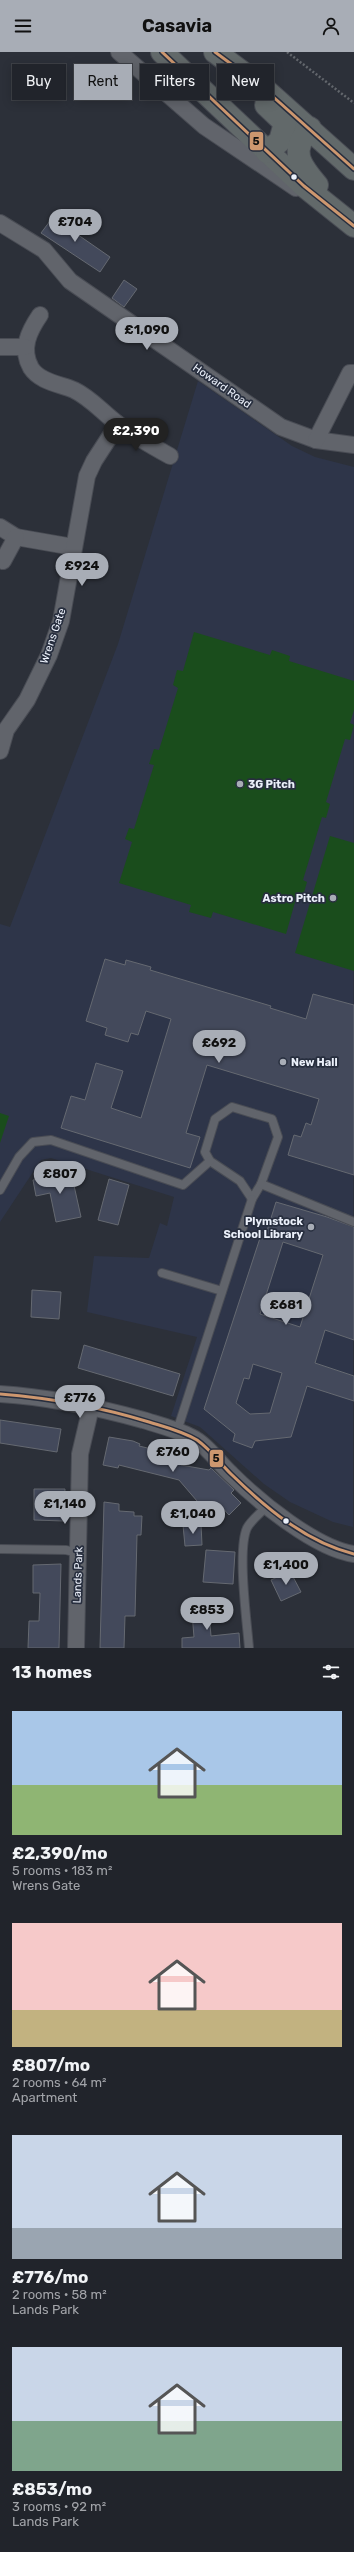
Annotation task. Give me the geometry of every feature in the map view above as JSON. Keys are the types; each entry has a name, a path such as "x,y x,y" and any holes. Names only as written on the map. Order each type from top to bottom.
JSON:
{"main road":[{"path":"162,52 232,116 258,155 349,221"},
{"path":"216,52 246,86 285,123 280,140 258,155"},
{"path":"216,52 261,86 310,128 354,169"},
{"path":"310,128 300,138 298,145 302,167 349,221"}],"street":[{"path":"119,52 204,126 258,155"},
{"name":"Howard Road","path":"0,223 44,250 70,281 281,427 316,440 354,445"},
{"path":"40,315 28,331 25,347 31,368 41,378 74,390 92,402 118,424 170,456"},
{"path":"0,347 25,347"},
{"path":"316,440 350,373 354,373"},
{"name":"Wrens Gate","path":"0,751 3,729 27,700 49,654 61,621 73,547 87,476 94,461 118,424"},
{"path":"0,527 16,537 73,547"},
{"path":"4,561 16,537"},
{"path":"1,1392 91,1407 177,1431 193,1437 248,1491 318,1542 354,1554"},
{"name":"Lands Park","path":"76,1648 80,1454 91,1407"}],"lane":[{"path":"177,1431 252,1199 261,1184 278,1138 272,1119 232,1107 215,1119 205,1152 210,1162 240,1181 252,1199"},
{"path":"0,1190 19,1157 33,1142 51,1140 183,1185 210,1162"},
{"path":"261,1184 354,1222"},
{"path":"162,1273 222,1291"},
{"path":"249,1648 243,1570 244,1547 247,1528 268,1505"},
{"path":"0,1549 66,1550 78,1553"}],"path":[{"path":"287,52 354,104"}],"shaded area":[{"path":"198,381 292,446 315,457 354,467 353,1527 333,1522 290,1502 264,1484 200,1427 171,1416 197,1337 87,1312 94,1256 149,1258 160,1223 167,1226 174,1197 51,1158 41,1160 0,1222 0,924 10,927 118,644"}],"green space":[{"name":"3G Pitch","path":"194,632 270,655 272,650 290,656 289,661 354,681 354,710 350,723 354,725 350,740 345,739 326,802 330,804 326,818 322,817 303,880 307,882 303,896 297,895 286,934 213,912 211,918 189,912 191,905 119,883 132,842 125,839 129,828 134,829 154,765 149,764 154,749 159,750 178,688 173,685 177,670 183,671"},
{"name":"Astro Pitch","path":"330,836 354,843 354,971 295,953"},
{"path":"0,1113 9,1116 0,1143"}],"building":[{"path":"56,213 74,226 71,230 110,257 100,272 41,233"},
{"path":"124,280 137,289 124,307 112,298"},
{"path":"105,959 125,965 126,960 151,967 150,970 271,1006 270,1008 306,1019 313,994 354,1005 354,1175 288,1155 294,1135 301,1137 306,1123 311,1125 319,1099 207,1065 186,1133 200,1137 190,1168 61,1128 71,1096 85,1100 96,1063 123,1071 111,1108 141,1118 171,1019 146,1011 138,1035 131,1033 128,1042 105,1035 107,1028 86,1021"},
{"path":"71,1172 81,1217 56,1222 50,1193 36,1196 33,1180"},
{"path":"109,1179 129,1185 118,1225 98,1220"},
{"path":"276,1202 327,1217 354,1227 354,1340 325,1330 315,1363 354,1376 354,1401 307,1386 291,1437 255,1441 252,1448 233,1441 235,1434 204,1409 262,1232 266,1234","holes":["283,1242 323,1255 300,1327 260,1314","253,1364 282,1373 270,1413 250,1414 236,1403 244,1378 249,1379"]},
{"path":"32,1290 61,1292 59,1319 31,1317"},
{"path":"84,1345 180,1374 173,1396 78,1368"},
{"path":"0,1420 61,1429 57,1452 0,1443"},
{"path":"109,1437 133,1441 140,1444 139,1446 177,1455 176,1457 182,1458 181,1465 209,1470 211,1468 234,1490 231,1493 241,1503 229,1515 219,1504 209,1515 179,1480 119,1465 118,1468 103,1465"},
{"path":"34,1489 65,1489 64,1521 34,1520"},
{"path":"104,1502 119,1504 119,1511 134,1512 134,1516 142,1516 141,1535 137,1535 135,1616 125,1616 124,1648 100,1648"},
{"path":"201,1524 202,1545 185,1546 183,1525"},
{"path":"206,1550 235,1552 233,1584 203,1582"},
{"path":"61,1564 59,1648 28,1648 29,1621 39,1621 40,1593 33,1593 33,1565"},
{"path":"290,1571 301,1592 281,1601 271,1580"},
{"path":"208,1600 211,1636 239,1633 240,1648 182,1648 182,1638 194,1637 191,1601"}],"transit line":[{"name":"5","path":"162,52 304,186 354,226"},
{"name":"5","path":"215,52 261,86 354,169"},
{"name":"5","path":"0,1394 37,1398 94,1408 131,1417 185,1434 202,1444 244,1487 288,1522 319,1541 336,1549 354,1554"}],"place":[{"name":"3G Pitch","path":"240,784"},
{"name":"Astro Pitch","path":"333,898"},
{"name":"New Hall","path":"283,1062"},
{"name":"Plymstock School Library","path":"311,1227"}]}
